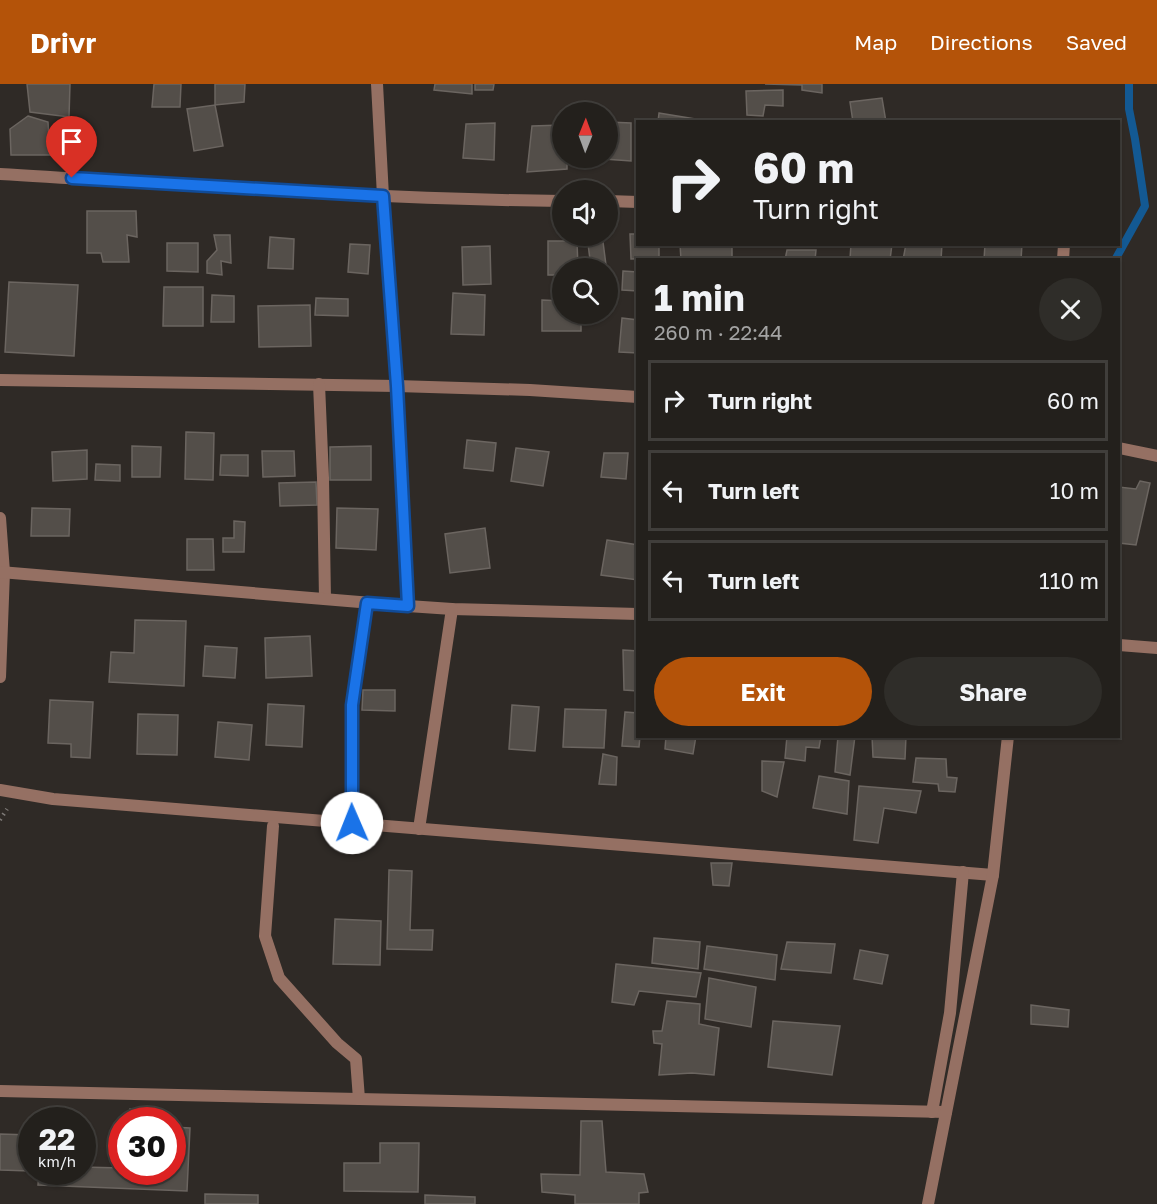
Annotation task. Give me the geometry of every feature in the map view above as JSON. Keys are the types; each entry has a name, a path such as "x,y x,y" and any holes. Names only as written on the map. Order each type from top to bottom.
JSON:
{"street":[{"path":"377,84 397,386 408,606"},
{"path":"0,174 383,196 552,201"},
{"path":"618,201 636,202"},
{"path":"0,380 397,386 530,390 636,397"},
{"path":"319,384 325,599"},
{"path":"1120,448 1157,456"},
{"path":"0,518 2,572 0,677"},
{"path":"2,572 452,609 636,614"},
{"path":"352,823 352,705 367,603"},
{"path":"419,828 452,609"},
{"path":"1120,645 1157,648"},
{"path":"928,1204 993,875 1008,738"},
{"path":"0,790 53,800 993,875"},
{"path":"273,825 265,936 279,978 337,1043 356,1059 359,1099"},
{"path":"932,1112 950,1013 963,872"},
{"path":"0,1091 946,1112"}],"building":[{"path":"27,84 70,84 69,117 30,112"},
{"path":"154,84 181,84 180,107 152,107"},
{"path":"215,84 245,84 244,102 215,105"},
{"path":"435,84 472,84 472,94 434,90"},
{"path":"475,84 494,84 493,90 475,90"},
{"path":"765,84 822,84 822,93 802,90 802,85"},
{"path":"783,90 783,106 765,105 763,116 747,115 746,91"},
{"path":"882,98 886,120 853,120 850,102"},
{"path":"215,105 223,146 194,151 187,109"},
{"path":"659,113 701,120 658,120"},
{"path":"28,116 48,122 50,155 11,155 10,129"},
{"path":"618,122 631,123 631,161 618,160"},
{"path":"495,123 494,160 463,158 466,124"},
{"path":"552,125 552,168 567,169 527,172 532,126"},
{"path":"87,211 136,211 137,237 127,235 129,262 103,262 101,253 87,253"},
{"path":"630,234 636,234 636,246 659,246 659,258 631,259"},
{"path":"214,235 230,235 231,263 221,261 222,275 207,273 207,261 217,250"},
{"path":"270,237 294,239 293,269 268,268"},
{"path":"548,241 552,241 552,246 577,246 578,258 552,258 552,275 548,275"},
{"path":"167,243 198,243 198,272 167,271"},
{"path":"350,244 370,245 368,274 348,272"},
{"path":"490,246 491,284 463,285 462,247"},
{"path":"588,246 604,246 605,258 590,258"},
{"path":"680,246 732,246 732,258 681,258"},
{"path":"851,246 892,246 890,258 850,258"},
{"path":"906,246 942,246 941,258 903,258"},
{"path":"985,246 1022,246 1021,258 984,258"},
{"path":"787,250 816,250 815,258 785,258"},
{"path":"623,271 636,272 636,291 622,290"},
{"path":"9,282 78,285 74,356 5,352"},
{"path":"164,287 203,287 203,326 163,326"},
{"path":"453,293 485,295 484,335 451,334"},
{"path":"212,295 234,296 234,322 211,322"},
{"path":"316,298 348,299 348,316 315,315"},
{"path":"542,300 552,300 552,324 581,324 581,331 542,331"},
{"path":"310,305 311,346 259,347 258,306"},
{"path":"622,318 636,320 636,353 619,352"},
{"path":"186,432 214,433 213,480 185,479"},
{"path":"467,440 496,443 493,471 464,468"},
{"path":"132,446 161,447 160,477 132,477"},
{"path":"371,446 371,480 330,480 330,447"},
{"path":"516,448 549,452 543,486 511,481"},
{"path":"87,450 87,479 53,481 52,452"},
{"path":"262,451 294,451 295,476 263,477"},
{"path":"604,453 628,453 626,479 601,477"},
{"path":"221,455 248,455 248,476 220,475"},
{"path":"96,464 120,465 120,481 95,480"},
{"path":"1140,481 1150,483 1136,545 1120,543 1120,487 1136,489"},
{"path":"316,482 317,505 280,506 279,483"},
{"path":"32,508 70,509 69,536 31,536"},
{"path":"337,508 378,509 376,550 336,548"},
{"path":"234,521 245,522 244,552 223,552 223,538 234,538"},
{"path":"485,528 490,568 450,573 445,534"},
{"path":"187,539 213,539 214,570 187,570"},
{"path":"607,540 636,545 636,580 601,575"},
{"path":"135,620 186,621 184,686 109,682 111,652 134,653"},
{"path":"310,636 312,676 266,678 265,638"},
{"path":"205,646 237,648 235,678 203,676"},
{"path":"623,650 636,651 636,691 624,690"},
{"path":"363,690 395,690 395,711 362,710"},
{"path":"50,700 93,702 90,758 71,757 71,744 48,743"},
{"path":"268,704 304,706 302,747 266,745"},
{"path":"512,705 539,707 535,751 509,749"},
{"path":"565,709 606,710 604,748 563,747"},
{"path":"625,712 636,713 636,738 640,738 639,747 622,746"},
{"path":"138,714 178,715 177,755 137,754"},
{"path":"218,722 252,725 249,760 215,757"},
{"path":"666,738 696,738 693,754 665,749"},
{"path":"787,738 821,738 819,748 806,747 805,761 785,758"},
{"path":"838,738 855,738 850,775 835,772"},
{"path":"872,738 906,738 905,759 873,757"},
{"path":"603,754 617,757 616,785 599,784"},
{"path":"916,758 946,759 947,777 957,778 955,792 939,791 938,784 913,782"},
{"path":"762,761 784,762 777,797 762,791"},
{"path":"819,776 849,781 847,814 813,808"},
{"path":"859,786 921,791 916,813 884,808 878,843 854,840"},
{"path":"711,863 732,863 729,886 713,885"},
{"path":"389,870 412,871 410,930 433,930 432,950 387,949"},
{"path":"335,919 381,921 380,965 333,964"},
{"path":"654,938 700,942 698,969 652,963"},
{"path":"787,942 835,944 831,973 781,969"},
{"path":"707,946 777,955 775,980 704,969"},
{"path":"860,950 888,955 882,984 854,979"},
{"path":"616,964 701,973 696,997 639,991 634,1005 612,1002"},
{"path":"709,978 756,987 751,1027 705,1019"},
{"path":"667,1001 700,1004 699,1024 719,1028 714,1075 692,1073 659,1075 662,1044 654,1043 653,1031 662,1031"},
{"path":"1031,1005 1069,1010 1068,1027 1031,1024"},
{"path":"773,1021 840,1026 832,1075 768,1067"},
{"path":"581,1121 602,1121 606,1172 644,1174 648,1192 639,1193 639,1204 575,1204 575,1195 542,1192 541,1174 580,1175"},
{"path":"186,1128 190,1128 187,1191 38,1185 96,1185 96,1167 108,1168 108,1185 186,1185"},
{"path":"0,1134 18,1135 18,1171 0,1170"},
{"path":"380,1143 419,1143 418,1192 344,1191 344,1163 380,1163"},
{"path":"205,1194 258,1195 258,1204 205,1204"},
{"path":"425,1195 475,1197 475,1204 425,1204"}],"waterway":[{"path":"1116,258 1145,206 1129,109 1129,84"}],"route":[{"path":"72,178 383,196 397,386 408,606 367,603 352,705 352,823"}]}
